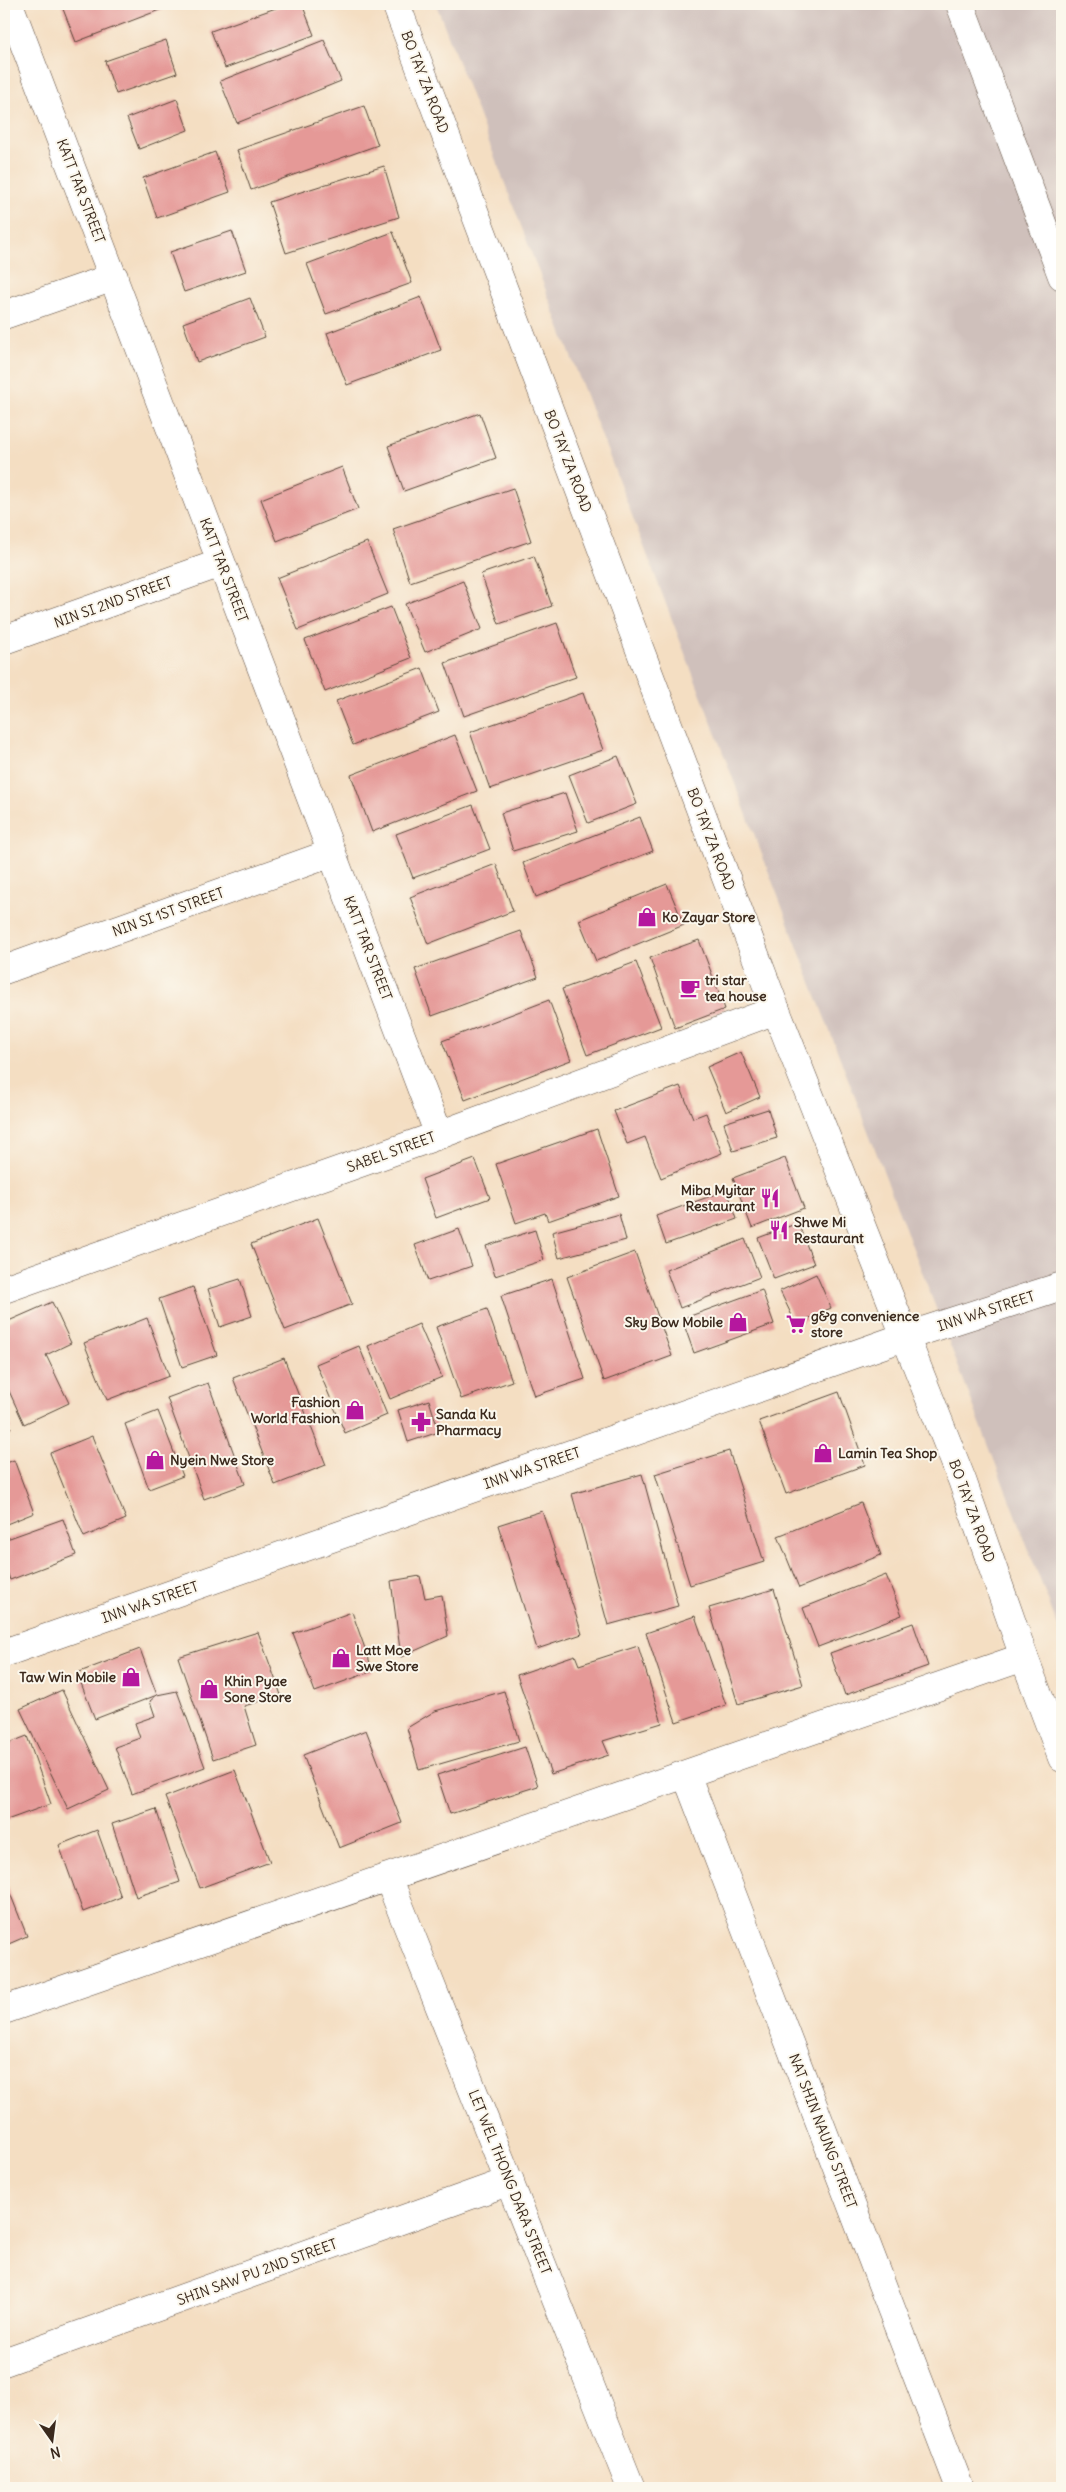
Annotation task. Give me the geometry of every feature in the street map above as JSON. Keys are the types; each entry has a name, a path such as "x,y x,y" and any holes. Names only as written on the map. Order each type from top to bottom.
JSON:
{"street":[{"name":"KATT TAR STREET","path":"10,4 439,1135"},
{"name":"BO TAY ZA ROAD","path":"396,4 776,1010 962,1480 1024,1657 1062,1758"},
{"path":"960,4 1062,276"},
{"path":"4,316 114,277"},
{"name":"NIN SI 2ND STREET","path":"4,640 221,563"},
{"name":"NIN SI 1ST STREET","path":"4,970 332,853"},
{"name":"SABEL STREET","path":"4,1289 439,1135 776,1010"},
{"name":"INN WA STREET","path":"4,1653 904,1337 1062,1286"},
{"path":"4,2010 1024,1657"},
{"name":"NAT SHIN NAUNG STREET","path":"686,1774 960,2488"},
{"name":"LET WEL THONG DARA STREET","path":"388,1876 632,2488"},
{"name":"SHIN SAW PU 2ND STREET","path":"4,2362 510,2181"}],"shaded area":[{"path":"436,4 1062,4 1062,1637"}],"building":[{"path":"61,4 160,4 162,9 76,42"},
{"path":"287,4 302,4 314,35 225,68 211,31"},
{"path":"166,40 177,73 116,94 105,61"},
{"path":"324,40 341,81 237,123 220,81"},
{"path":"177,99 188,130 139,149 127,118"},
{"path":"364,106 378,145 251,190 237,150"},
{"path":"215,152 230,192 157,218 143,178"},
{"path":"384,166 399,217 286,253 269,202"},
{"path":"232,231 246,271 184,292 170,252"},
{"path":"393,232 412,283 326,314 307,264"},
{"path":"421,297 441,350 347,385 327,333"},
{"path":"250,298 265,337 197,362 183,323"},
{"path":"480,413 496,458 404,491 388,446"},
{"path":"342,467 358,509 277,541 261,499"},
{"path":"513,488 531,541 410,582 393,529"},
{"path":"367,542 388,594 298,630 277,578"},
{"path":"534,556 552,606 499,624 481,574"},
{"path":"463,581 482,629 425,652 405,604"},
{"path":"391,607 411,658 325,692 305,640"},
{"path":"557,623 576,677 464,716 445,663"},
{"path":"422,668 439,712 353,745 336,701"},
{"path":"583,693 603,750 490,789 470,732"},
{"path":"455,735 477,791 372,832 351,775"},
{"path":"618,756 637,804 588,823 569,775"},
{"path":"565,793 578,831 513,851 501,813"},
{"path":"473,805 490,849 413,878 396,834"},
{"path":"640,817 653,851 536,897 523,863"},
{"path":"496,864 513,911 428,944 410,897"},
{"path":"667,884 684,925 596,961 579,920"},
{"path":"521,931 538,977 432,1016 415,969"},
{"path":"699,940 725,1009 675,1028 650,958"},
{"path":"636,962 661,1027 587,1055 562,989"},
{"path":"549,1000 571,1060 465,1100 442,1041"},
{"path":"741,1052 760,1097 726,1112 707,1067"},
{"path":"680,1086 693,1118 706,1113 722,1153 661,1178 645,1137 627,1144 614,1111"},
{"path":"768,1109 777,1138 733,1151 724,1123"},
{"path":"597,1129 619,1196 548,1221 545,1213 516,1223 496,1164"},
{"path":"785,1158 804,1208 752,1228 733,1178"},
{"path":"475,1159 490,1198 436,1218 422,1179"},
{"path":"727,1190 737,1219 666,1244 656,1216"},
{"path":"619,1214 626,1240 559,1258 552,1232"},
{"path":"318,1218 352,1304 285,1330 251,1244"},
{"path":"798,1223 814,1264 774,1279 758,1238"},
{"path":"459,1229 472,1266 428,1281 415,1245"},
{"path":"535,1230 544,1260 495,1276 486,1246"},
{"path":"745,1239 760,1277 680,1308 666,1270"},
{"path":"635,1252 672,1356 604,1381 567,1277"},
{"path":"816,1274 831,1308 796,1324 780,1291"},
{"path":"240,1279 252,1316 220,1327 208,1289"},
{"path":"552,1279 585,1379 534,1396 501,1296"},
{"path":"193,1287 217,1355 182,1367 159,1299"},
{"path":"762,1290 774,1324 694,1353 682,1319"},
{"path":"52,1302 71,1343 46,1355 69,1403 24,1424 4,1380 4,1323"},
{"path":"487,1309 512,1381 461,1399 436,1327"},
{"path":"147,1318 169,1376 107,1400 84,1343"},
{"path":"419,1324 442,1377 390,1399 368,1346"},
{"path":"359,1346 387,1415 345,1433 316,1364"},
{"path":"284,1358 326,1465 275,1485 233,1378"},
{"path":"208,1383 245,1484 204,1499 167,1398"},
{"path":"839,1392 865,1465 786,1494 759,1421"},
{"path":"429,1400 439,1432 408,1442 398,1410"},
{"path":"4,1411 11,1428 4,1430"},
{"path":"158,1411 183,1476 149,1489 125,1424"},
{"path":"92,1436 126,1519 84,1537 50,1453"},
{"path":"729,1451 764,1562 690,1585 655,1474"},
{"path":"14,1460 34,1513 4,1525 4,1464"},
{"path":"642,1474 678,1606 608,1625 572,1494"},
{"path":"861,1503 881,1555 799,1588 778,1536"},
{"path":"542,1511 582,1634 537,1649 498,1525"},
{"path":"63,1519 76,1555 10,1580 4,1563 4,1540"},
{"path":"886,1575 902,1615 818,1647 803,1608"},
{"path":"420,1576 425,1598 442,1595 448,1636 401,1657 391,1581"},
{"path":"774,1589 803,1685 738,1704 709,1608"},
{"path":"352,1612 373,1671 315,1692 293,1633"},
{"path":"695,1616 726,1705 676,1722 646,1633"},
{"path":"913,1623 928,1666 845,1695 830,1653"},
{"path":"258,1632 281,1695 244,1706 256,1745 213,1759 178,1657"},
{"path":"638,1646 662,1723 603,1741 609,1755 551,1774 517,1675 575,1655 579,1665"},
{"path":"140,1649 157,1695 95,1719 77,1673"},
{"path":"62,1690 109,1790 68,1809 20,1709"},
{"path":"177,1691 205,1767 132,1794 115,1747 140,1738 135,1723 155,1716 150,1701 157,1695"},
{"path":"504,1691 519,1741 419,1770 407,1728 435,1711"},
{"path":"366,1730 402,1823 339,1848 303,1755"},
{"path":"27,1736 51,1804 4,1821 4,1745"},
{"path":"525,1747 538,1786 450,1814 437,1775"},
{"path":"235,1770 270,1862 200,1888 165,1797"},
{"path":"156,1809 180,1882 136,1897 112,1824"},
{"path":"97,1830 121,1897 83,1912 59,1845"},
{"path":"4,1878 27,1936 4,1946"}],"place":[{"name":"Ko Zayar Store","path":"647,917"},
{"name":"tri star tea house","path":"690,988"},
{"name":"Miba Myitar Restaurant","path":"770,1198"},
{"name":"Shwe Mi Restaurant","path":"779,1230"},
{"name":"Sky Bow Mobile","path":"738,1322"},
{"name":"g&g convenience store","path":"796,1324"},
{"name":"Fashion World Fashion","path":"355,1410"},
{"name":"Sanda Ku Pharmacy","path":"421,1422"},
{"name":"Lamin Tea Shop","path":"823,1453"},
{"name":"Nyein Nwe Store","path":"155,1460"},
{"name":"Latt Moe Swe Store","path":"341,1658"},
{"name":"Taw Win Mobile","path":"131,1677"},
{"name":"Khin Pyae Sone Store","path":"209,1689"}]}
